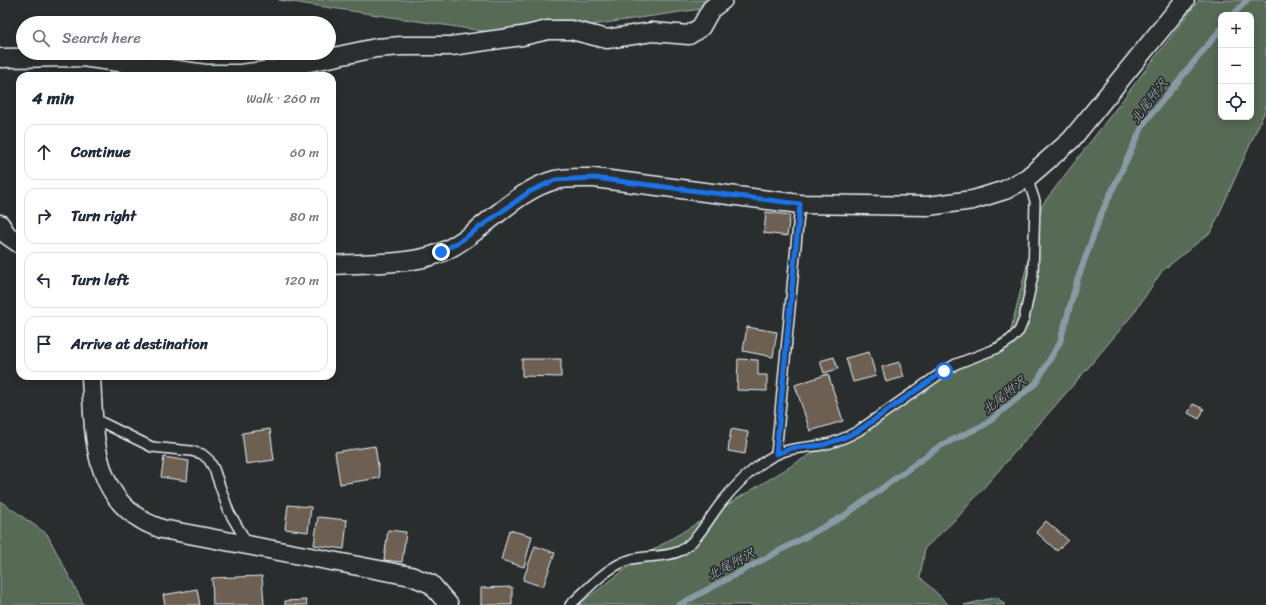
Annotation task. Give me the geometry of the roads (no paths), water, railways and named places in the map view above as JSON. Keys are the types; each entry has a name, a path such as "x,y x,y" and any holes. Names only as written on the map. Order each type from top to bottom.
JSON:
{"street":[{"path":"336,56 376,48 402,46 451,46 500,40 552,30 571,30 607,39 652,32 689,35 701,27 711,9 723,0"},
{"path":"336,265 412,260 428,257 441,252 459,242 529,192 555,180 594,178 800,204 928,206 973,200 1006,190 1027,178 1071,140 1185,0"},
{"path":"0,58 16,58"},
{"path":"104,60 191,72"},
{"path":"256,72 319,60"},
{"path":"0,224 7,235 16,241"},
{"path":"91,380 93,418 100,468 110,490 126,508 142,520 162,529 249,547 411,576 431,584 449,605"}],"lane":[{"path":"570,605 608,571 622,562 633,559 668,555 680,550 690,543 722,501 744,477 776,454 792,448 823,445 858,431 944,371 956,364 998,348 1010,340 1019,331 1024,319 1033,275 1035,201 1027,178"},
{"path":"776,454 800,204"},
{"path":"93,418 152,447 191,451 202,454 209,460 214,469 229,512 249,547"}],"waterway":[{"name":"北尾附沢","path":"1236,12 1247,0"},
{"name":"北尾附沢","path":"679,605 844,516 940,446 986,424 1036,383 1060,342 1077,281 1101,214 1144,123 1218,33"}]}
